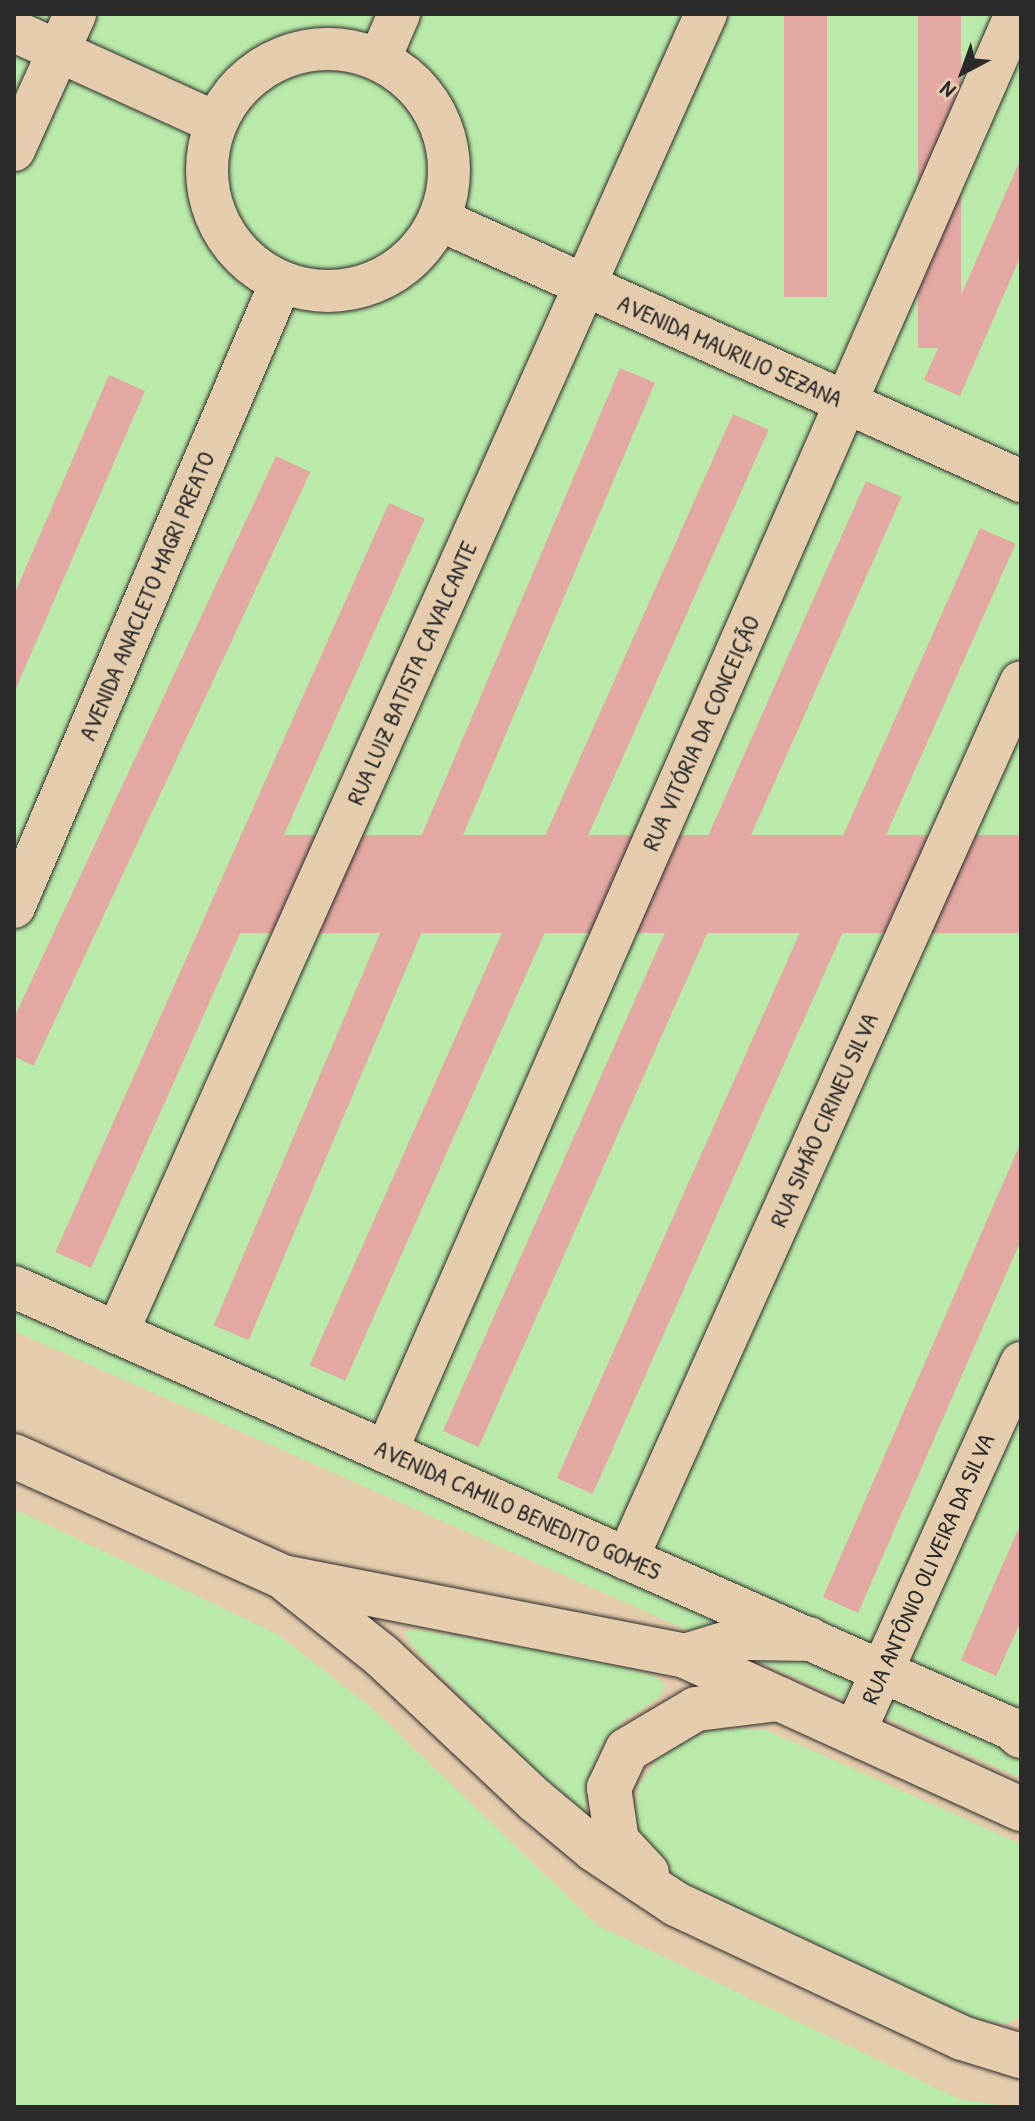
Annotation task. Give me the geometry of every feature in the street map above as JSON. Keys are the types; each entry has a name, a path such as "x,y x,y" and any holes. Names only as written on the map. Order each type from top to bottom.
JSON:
{"main road":[{"path":"14,1456 283,1577 685,1656 1021,1809"},
{"path":"283,1577 382,1656 571,1830 676,1904 962,2038 1021,2056"},
{"path":"685,1656 743,1638 809,1639"},
{"path":"676,1904 617,1841 609,1788 627,1750 696,1709 782,1699"},
{"path":"962,2038 1021,2039"}],"street":[{"path":"380,58 399,14"},
{"name":"RUA LUIZ BATISTA CAVALCANTE","path":"117,1333 706,14"},
{"name":"RUA VITÓRIA DA CONCEIÇÃO","path":"386,1452 1016,14"},
{"path":"14,31 66,32 215,122"},
{"path":"14,150 66,32"},
{"path":"341,50 380,58 410,81 433,110 447,144 450,181 440,220 401,267 373,283 342,290 280,284 249,262 226,235 211,201 207,163 215,122 236,91 278,61 302,52 341,50"},
{"name":"AVENIDA MAURILIO SEZANA","path":"440,220 1021,481"},
{"name":"AVENIDA ANACLETO MAGRI PREATO","path":"14,907 280,284"},
{"name":"RUA SIMÃO CIRINEU SILVA","path":"627,1559 1021,682"},
{"name":"AVENIDA CAMILO BENEDITO GOMES","path":"14,1287 1019,1733"},
{"name":"RUA ANTÔNIO OLIVEIRA DA SILVA","path":"855,1731 1021,1363"}],"green space":[{"path":"14,14 1021,14 1021,1778 14,1331"},
{"path":"14,1509 277,1634 374,1710 597,1925 959,2099 1013,2107 14,2107"},
{"path":"419,1630 578,1656 655,1676 665,1685 659,1698 624,1720 601,1746 588,1780 583,1820 412,1646 404,1631"},
{"path":"711,1730 766,1730 1021,1844 1021,2017 1004,2024 974,2019 689,1890 664,1869 645,1849 635,1816 639,1784 661,1755 684,1741"}],"building":[{"path":"784,14 827,14 827,297 784,297"},
{"path":"918,14 961,14 961,348 918,348"},
{"path":"1021,158 1021,255 960,396 924,380"},
{"path":"620,368 655,383 249,1340 214,1325"},
{"path":"109,375 145,391 14,693 14,595"},
{"path":"733,414 769,430 345,1381 310,1365"},
{"path":"276,456 310,472 34,1066 14,1057 14,1018"},
{"path":"866,481 902,497 479,1447 443,1431"},
{"path":"389,503 425,519 91,1268 55,1252"},
{"path":"980,528 1016,544 593,1494 557,1478"},
{"path":"240,835 1021,835 1021,933 240,933"},
{"path":"1021,1142 1021,1240 858,1613 823,1597"},
{"path":"1021,1523 1021,1621 996,1676 961,1660"}]}
